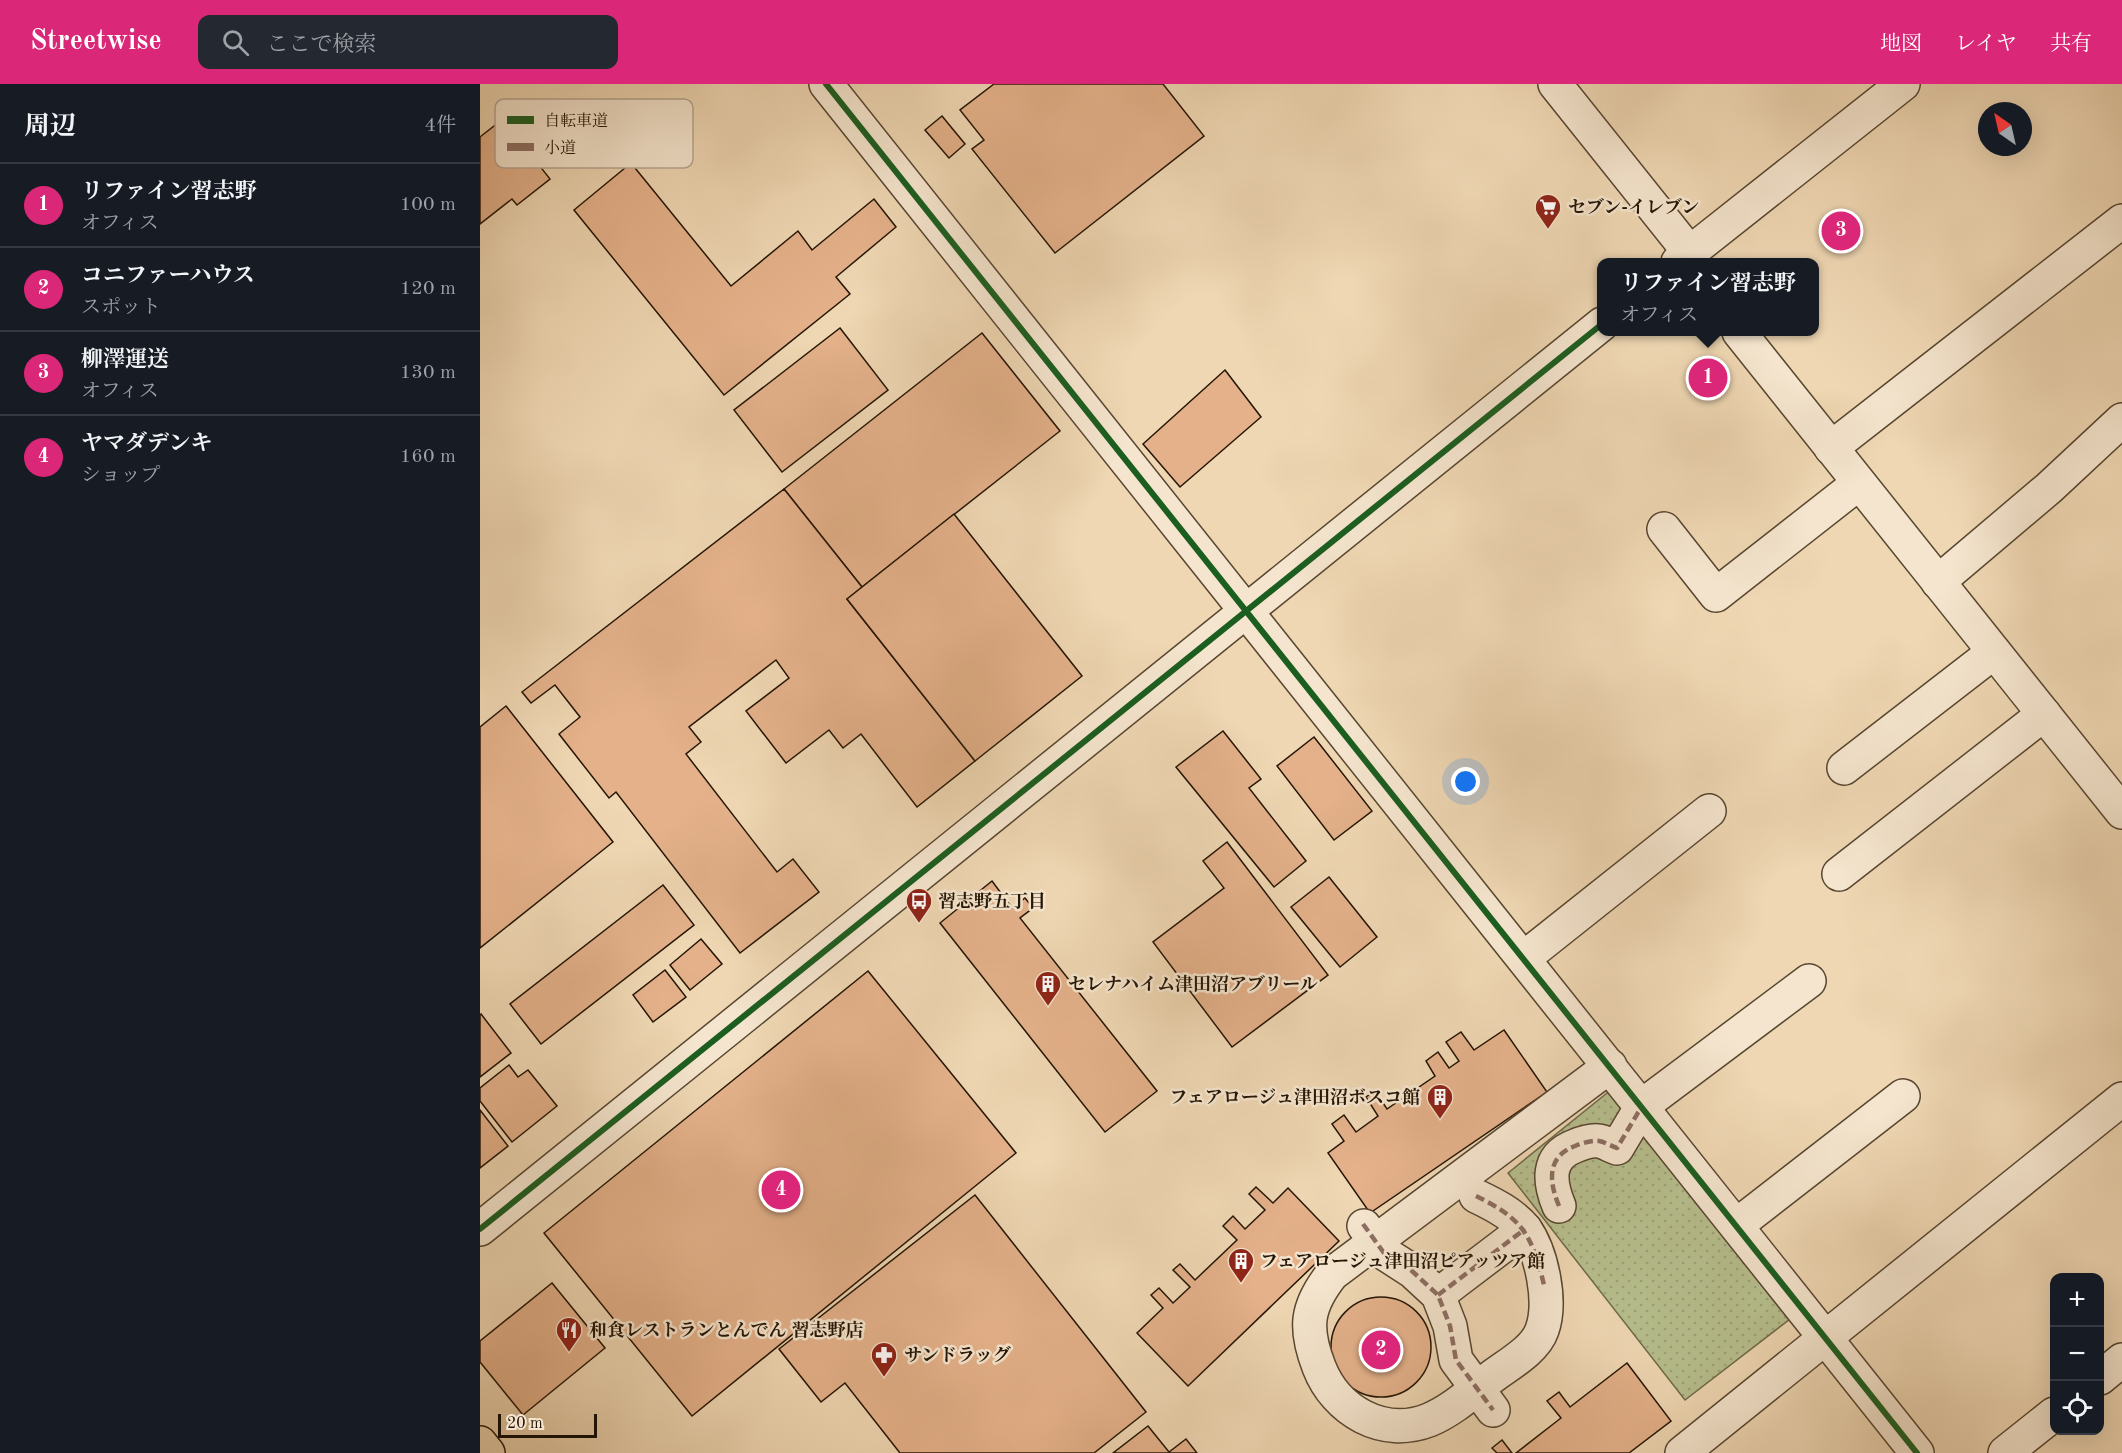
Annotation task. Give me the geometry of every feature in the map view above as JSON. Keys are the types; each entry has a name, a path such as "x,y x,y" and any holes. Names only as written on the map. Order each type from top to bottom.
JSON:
{"main road":[{"path":"480,1443 488,1453"}],"street":[{"path":"826,84 1917,1453"},
{"path":"1555,84 1682,258"},
{"path":"1684,258 1903,84"},
{"path":"1831,448 2122,221"},
{"path":"480,1230 1597,328"},
{"path":"1742,336 2122,812"},
{"path":"1938,582 2049,488 2122,420"},
{"path":"1664,529 1716,595 1858,483"},
{"path":"1844,768 1994,652"},
{"path":"1839,874 2044,714"},
{"path":"1524,958 1709,811"},
{"path":"1559,1206 1551,1184 1551,1173 1557,1158 1572,1147 1597,1141 1617,1148 1642,1106 1809,981"},
{"path":"1476,1196 1500,1207 1524,1229 1537,1253 1547,1298 1542,1332 1530,1347 1448,1410 1428,1420 1405,1426 1364,1419 1344,1406 1333,1392 1321,1373 1314,1355 1309,1334 1309,1316 1318,1291 1332,1274 1610,1066"},
{"path":"1737,1225 1903,1096"},
{"path":"1682,1453 2122,1099"},
{"path":"1363,1224 1384,1253 1412,1271 1438,1295 1450,1326 1456,1360 1493,1410"},
{"path":"1438,1295 1524,1229"},
{"path":"2104,1375 2122,1360"},
{"path":"2005,1453 2050,1418"}],"green space":[{"path":"1612,1089 1790,1319 1685,1400 1508,1173"}],"building":[{"path":"994,84 1163,84 1204,136 1055,253 972,149 984,140 960,110"},
{"path":"942,116 965,144 949,158 925,130"},
{"path":"495,125 495,168 541,168 550,179 517,205 512,199 480,224 480,137"},
{"path":"625,168 635,168 731,286 798,231 812,250 874,199 896,227 836,277 850,294 724,395 574,210"},
{"path":"840,328 888,390 782,472 734,410"},
{"path":"982,333 1060,431 862,587 784,489"},
{"path":"1225,370 1261,417 1180,487 1143,444"},
{"path":"784,489 862,587 847,599 975,761 917,807 861,734 843,748 829,730 786,763 746,711 789,678 776,660 689,727 701,742 686,754 777,872 793,859 819,892 740,953 616,792 609,798 559,734 580,717 555,685 531,703 522,692"},
{"path":"954,514 1082,676 975,761 847,599"},
{"path":"506,706 613,842 480,948 480,727"},
{"path":"1223,731 1261,779 1249,788 1306,861 1274,887 1176,767"},
{"path":"1314,737 1372,811 1334,840 1277,766"},
{"path":"1227,842 1328,975 1232,1047 1153,942 1224,888 1203,861"},
{"path":"1329,877 1377,937 1340,967 1291,907"},
{"name":"セレナハイム津田沼アブリール","path":"992,881 1012,908 1025,898 1033,908 1020,918 1157,1091 1105,1132 940,923"},
{"path":"663,885 694,925 541,1044 510,1004"},
{"path":"701,939 722,964 690,990 670,965"},
{"path":"665,970 686,997 653,1022 633,995"},
{"path":"868,971 1016,1153 692,1416 544,1233"},
{"path":"480,1015 511,1053 480,1077"},
{"name":"フェアロージュ津田沼ボスコ館","path":"1504,1030 1547,1092 1370,1213 1328,1153 1344,1141 1332,1124 1344,1115 1356,1132 1378,1116 1366,1097 1375,1091 1387,1109 1435,1076 1426,1061 1438,1052 1449,1068 1459,1061 1446,1042 1461,1032 1474,1050"},
{"path":"509,1065 518,1077 528,1070 557,1106 512,1142 480,1101 480,1088"},
{"path":"480,1110 508,1146 480,1168"},
{"name":"フェアロージュ津田沼ピアッツア館","path":"1256,1187 1273,1203 1288,1188 1339,1241 1188,1386 1137,1333 1163,1308 1151,1295 1159,1288 1173,1303 1190,1287 1173,1270 1180,1264 1195,1280 1237,1240 1223,1226 1233,1216 1245,1229 1265,1210 1249,1194"},
{"path":"975,1195 1146,1412 1094,1453 900,1453 845,1383 821,1402 779,1349"},
{"path":"552,1283 605,1348 523,1415 480,1362 480,1341"},
{"path":"1381,1297 1409,1305 1423,1319 1431,1347 1423,1375 1409,1389 1381,1397 1353,1389 1339,1375 1331,1347 1339,1319 1353,1305"},
{"path":"1627,1363 1671,1421 1629,1453 1516,1453 1561,1418 1547,1401 1559,1392 1570,1407"},
{"path":"1148,1426 1169,1452 1186,1439 1197,1453 1113,1453"},
{"path":"1502,1440 1512,1453 1497,1453 1492,1448"}],"marked path":[{"path":"1559,1206 1552,1179 1552,1171 1559,1157 1575,1146 1590,1141 1617,1148 1642,1106"},
{"path":"1476,1196 1505,1213 1523,1230 1535,1253 1544,1285"},
{"path":"1363,1224 1384,1253 1412,1271 1438,1295 1450,1326 1456,1360 1493,1410"},
{"path":"1438,1295 1525,1229"}],"cycle path":[{"path":"826,84 1917,1453"},
{"path":"480,1229 1597,328"}],"place":[{"name":"セブン-イレブン","path":"1548,230"},
{"name":"柳澤運送","path":"1841,231"},
{"name":"リファイン習志野","path":"1708,378"},
{"name":"習志野五丁目","path":"919,924"},
{"name":"セレナハイム津田沼アブリール","path":"1048,1007"},
{"name":"フェアロージュ津田沼ボスコ館","path":"1440,1120"},
{"name":"ヤマダデンキ","path":"781,1190"},
{"name":"フェアロージュ津田沼ピアッツア館","path":"1241,1284"},
{"name":"コニファーハウス","path":"1381,1350"},
{"name":"和食レストランとんでん 習志野店","path":"569,1353"},
{"name":"サンドラッグ","path":"884,1378"}]}
